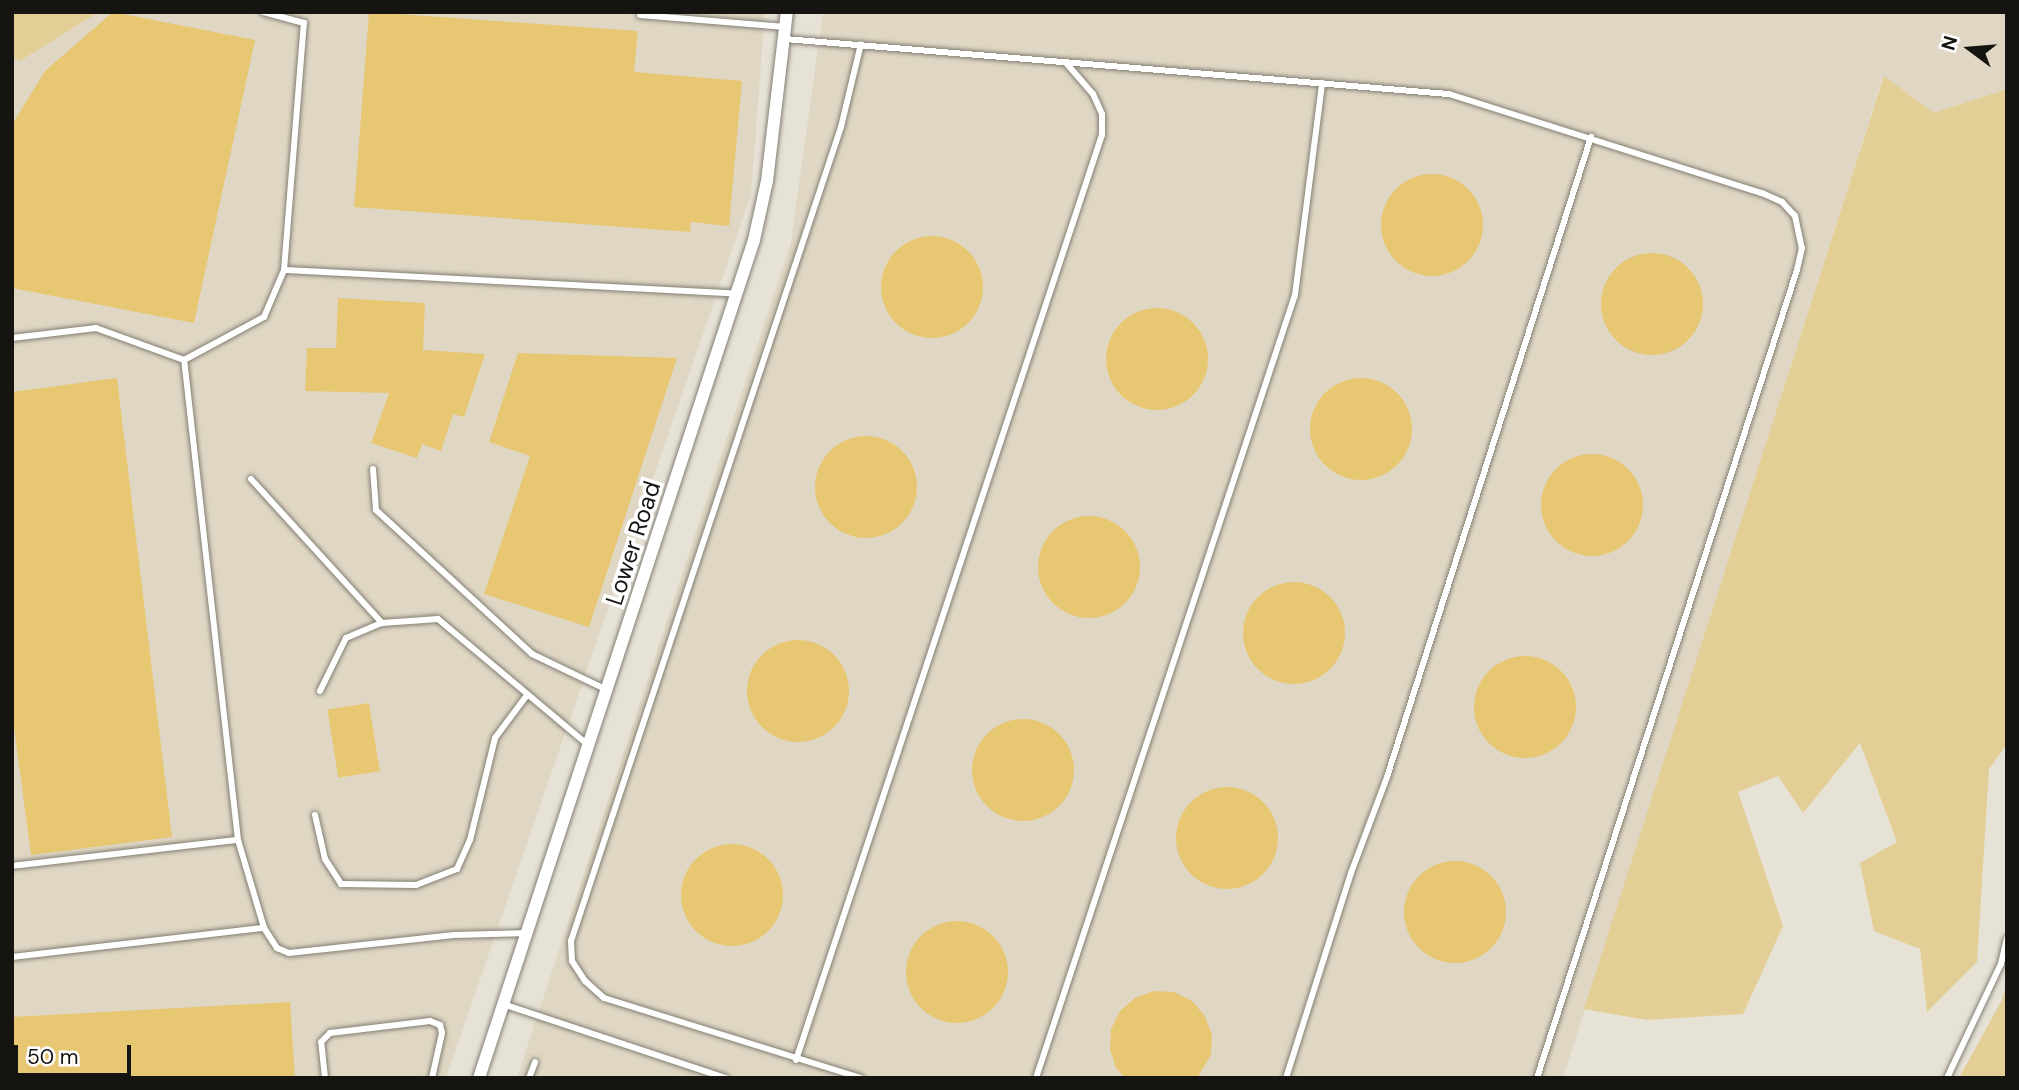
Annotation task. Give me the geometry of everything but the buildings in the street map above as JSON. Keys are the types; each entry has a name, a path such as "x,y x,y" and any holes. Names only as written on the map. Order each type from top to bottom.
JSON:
{"street":[{"name":"Lower Road","path":"479,1078 738,294 767,181 787,12"}],"lane":[{"path":"12,338 96,328 184,360 264,317 284,270 303,23 263,12"},
{"path":"640,15 861,44 1068,64 1449,94 1591,137 1782,202 1798,223 1802,248 1537,1078"},
{"path":"861,44 841,127 570,941 572,961 585,981 604,998 796,1060 861,1078"},
{"path":"796,1060 1102,135 1102,114 1094,94 1068,64"},
{"path":"1035,1078 1295,295 1322,83"},
{"path":"1286,1078 1351,873 1388,777 1591,137"},
{"path":"284,270 738,294"},
{"path":"184,360 238,840 264,928 277,948 289,953 454,934 527,933"},
{"path":"373,469 376,510 532,654 607,690"},
{"path":"251,479 382,623"},
{"path":"320,691 346,638 382,623 438,619 589,746"},
{"path":"315,815 325,859 341,884 416,885 457,869 470,840 495,738 527,695"},
{"path":"12,866 238,840"},
{"path":"12,957 264,928"},
{"path":"1947,1078 2001,964 2007,939"},
{"path":"503,1004 726,1078"},
{"path":"325,1078 321,1042 330,1033 430,1021 440,1025 442,1033 432,1078"},
{"path":"529,1078 535,1062"}],"shaded area":[{"path":"12,12 99,12 20,61 12,57"},
{"path":"99,12 765,12 751,195 446,1078 12,1078 12,58 20,61"},
{"path":"823,12 2007,12 2007,89 1934,113 1883,77 1563,1078 517,1078 791,242"},
{"path":"1884,76 1934,113 2007,89 2007,744 1989,769 1977,962 1927,1012 1920,949 1874,931 1860,863 1897,842 1860,743 1803,813 1778,776 1738,792 1783,926 1743,1014 1647,1020 1584,1009"},
{"path":"2007,981 2007,1078 1959,1078 2002,1000"}]}
